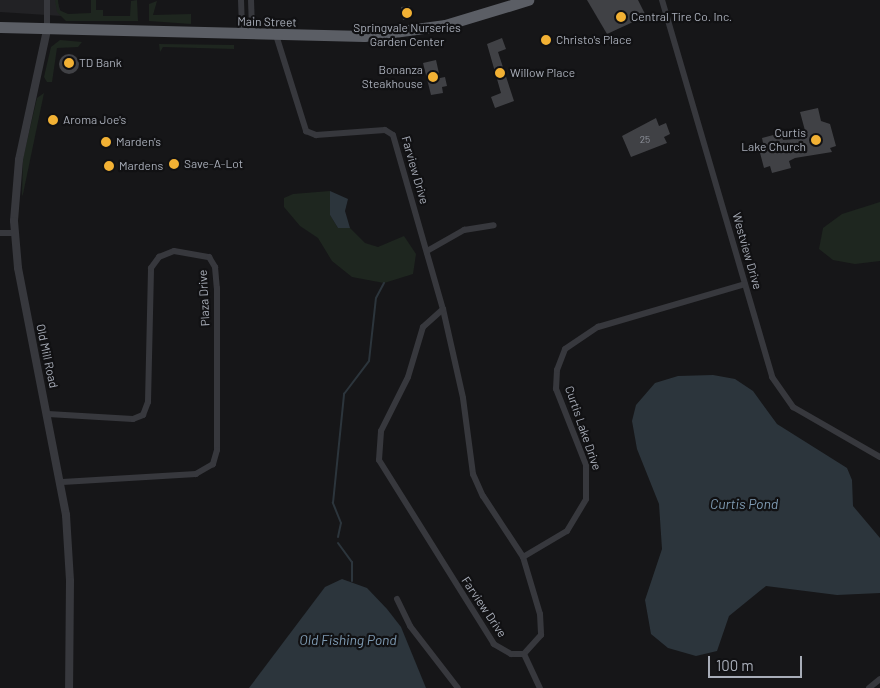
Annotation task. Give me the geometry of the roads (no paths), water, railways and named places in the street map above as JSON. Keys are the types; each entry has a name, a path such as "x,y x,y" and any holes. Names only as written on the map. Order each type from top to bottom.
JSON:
{"highway":[{"name":"Main Street","path":"0,27 47,30 355,36 415,30 469,19 528,0"}],"street":[{"path":"47,0 47,30"},
{"path":"241,0 247,35"},
{"path":"247,35 250,0"},
{"name":"Westview Drive","path":"662,0 772,377 785,399 807,416 880,457"},
{"name":"Old Mill Road","path":"47,30 19,160 14,233 62,482 70,581 69,688"},
{"name":"Farview Drive","path":"276,35 306,131 316,135 386,130 392,134 443,309 463,398 473,474 483,496 523,557 542,630 538,640 524,654 511,654 494,644 380,462 381,431 408,377 423,327 443,309"},
{"path":"427,251 464,230 494,225"},
{"path":"0,233 14,233"},
{"name":"Plaza Drive","path":"48,414 133,419 143,415 148,402 151,268 159,257 174,251 209,257 215,267 217,288 217,450 212,464 196,474 62,482"},
{"name":"Curtis Lake Drive","path":"523,557 567,531 586,499 586,465 556,389 557,370 565,349 598,327 745,284"},
{"path":"397,599 410,626 458,688"},
{"path":"524,654 540,688"},
{"path":"869,688 880,680"}],"water":[{"path":"330,191 348,199 345,211 350,228 338,228 330,215"},
{"name":"Curtis Pond","path":"713,375 735,379 753,391 777,424 847,468 852,480 853,506 880,538 880,593 837,595 766,586 729,616 717,651 696,656 668,648 651,634 645,600 662,549 659,504 637,449 632,421 636,405 655,383 678,376"},
{"name":"Old Fishing Pond","path":"342,579 367,588 401,627 426,688 249,688 325,587"}],"waterway":[{"path":"338,537 341,523 333,503 344,394 369,361 376,298 384,283"},
{"path":"338,543 352,562 352,581"}],"place":[{"name":"Springvale Nurseries Garden Center","path":"407,13"},
{"name":"Central Tire Co. Inc.","path":"621,17"},
{"name":"Christo's Place","path":"546,40"},
{"name":"TD Bank","path":"69,63"},
{"name":"Willow Place","path":"500,73"},
{"name":"Bonanza Steakhouse","path":"433,77"},
{"name":"Aroma Joe's","path":"53,120"},
{"name":"Curtis Lake Church","path":"816,140"},
{"name":"Marden's","path":"106,142"},
{"name":"Save-A-Lot","path":"174,164"},
{"name":"Mardens","path":"109,166"}]}
